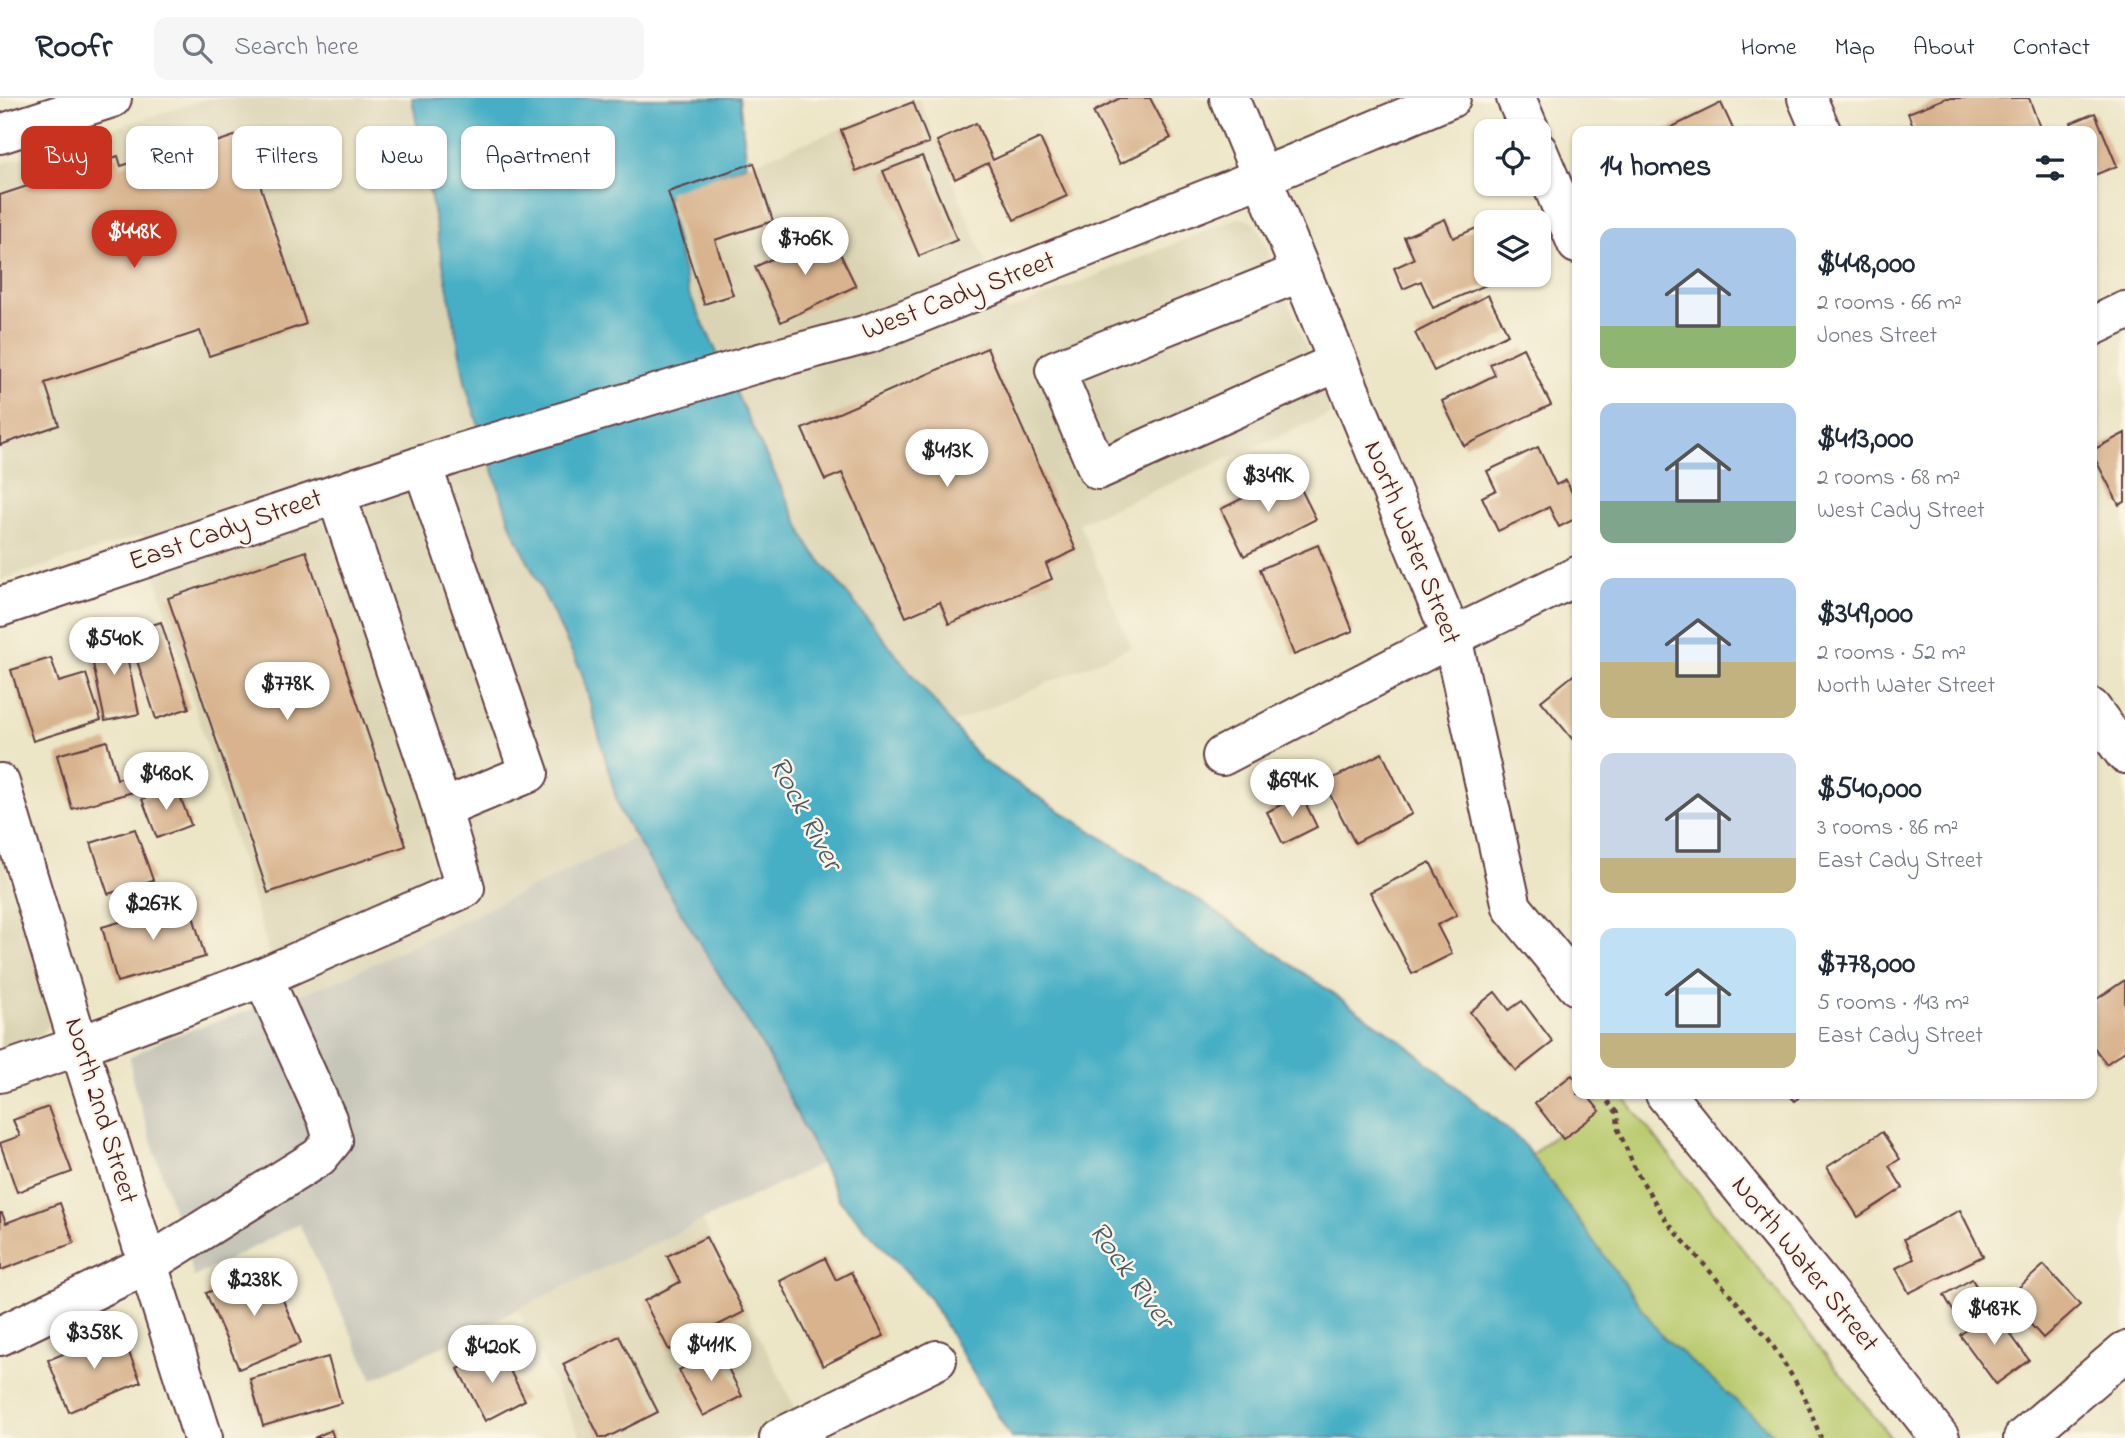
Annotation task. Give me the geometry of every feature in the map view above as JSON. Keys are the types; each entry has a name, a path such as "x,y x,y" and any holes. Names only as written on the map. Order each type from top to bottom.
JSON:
{"street":[{"path":"0,134 112,98"},
{"name":"North Water Street","path":"1229,98 1452,637 1512,907 1572,980"},
{"name":"West Cady Street","path":"437,460 752,365 868,334 1262,177 1451,98"},
{"path":"1516,98 1525,119"},
{"path":"1807,98 1819,126"},
{"path":"1551,182 1572,232"},
{"path":"1301,272 1055,370 1098,470 1338,362"},
{"path":"2097,324 2125,311"},
{"path":"437,460 529,773 442,808"},
{"name":"East Cady Street","path":"0,607 437,460"},
{"path":"0,1073 262,977 465,888 442,808 337,494"},
{"path":"1222,756 1572,578"},
{"path":"2097,716 2125,754"},
{"name":"North 2nd Street","path":"0,783 79,1046 203,1438"},
{"path":"0,1336 148,1264 319,1157 333,1140 327,1119 262,977"},
{"name":"North Water Street","path":"1669,1099 1826,1291 1940,1438"},
{"path":"2023,1438 2125,1351"},
{"path":"779,1438 937,1360"}],"path":[{"path":"1605,1099 1617,1113 1618,1129 1636,1171 1667,1222 1768,1338 1804,1395 1821,1438"}],"shaded area":[{"path":"209,98 412,98 417,126 356,126 356,189 428,189 450,308 511,526 582,673 620,812 635,838 332,983 293,995 270,956 143,535 0,580 0,164 21,157 21,189 112,189 112,129"},
{"path":"919,98 1006,312 1238,218 1251,220 1259,230 1333,413 1079,523 1131,647 952,724 810,548 689,294 666,197"},
{"path":"635,838 768,1055 822,1163 373,1379 299,1224 194,1277 132,1079 130,1057 164,1039 332,983"},
{"path":"0,849 51,1007 50,1023 40,1035 0,1049"},
{"path":"702,1220 797,1412 745,1438 581,1438 518,1310"}],"green space":[{"path":"1599,1099 1625,1099 1891,1438 1772,1438 1656,1341 1531,1155"}],"water":[{"name":"Rock River","path":"412,98 739,98 747,164 666,197 689,294 810,548 981,760 1197,899 1404,1043 1521,1141 1662,1336 1778,1438 1011,1438 929,1297 840,1201 768,1055 620,812 582,673 511,526 466,386 429,189 447,189 447,126 417,126"}],"building":[{"path":"1120,98 1150,98 1171,138 1120,164 1093,112"},
{"path":"1946,98 2029,98 2039,126 1913,126 1908,113"},
{"path":"913,102 929,143 856,171 841,130"},
{"path":"1721,103 1732,126 1674,126"},
{"path":"2095,113 2117,166 2097,174 2097,126 2072,126 2071,123"},
{"path":"976,123 993,160 1040,138 1067,196 1014,220 988,163 955,179 937,141"},
{"path":"232,137 232,189 261,189 306,324 209,356 200,331 45,383 59,425 0,445 0,195 21,188 112,189 112,158 118,156 121,166 126,164 126,189 218,189 218,141"},
{"path":"922,156 957,240 919,256 883,171"},
{"path":"754,163 773,221 715,240 733,295 704,304 668,192"},
{"path":"1445,219 1453,238 1474,229 1474,287 1481,287 1433,308 1421,281 1403,289 1394,268 1414,259 1404,237"},
{"path":"829,231 856,286 781,322 755,267"},
{"path":"1488,295 1508,334 1434,371 1415,333"},
{"path":"987,348 1076,550 1046,564 1052,579 949,624 940,602 906,617 842,473 825,480 802,429"},
{"path":"1523,348 1551,405 1464,446 1442,401 1495,375 1490,364"},
{"path":"2125,433 2125,502 2119,505 2097,463 2097,448"},
{"path":"1538,447 1556,485 1566,480 1572,493 1572,520 1559,527 1549,507 1498,531 1482,497 1496,490 1487,471"},
{"path":"1293,473 1316,519 1244,556 1221,509"},
{"path":"1318,545 1353,631 1294,655 1260,569"},
{"path":"306,551 406,846 268,893 168,598"},
{"path":"161,622 189,708 156,719 128,633"},
{"path":"122,633 139,714 105,721 88,640"},
{"path":"51,658 59,682 86,674 101,720 33,741 11,670"},
{"path":"1572,676 1572,739 1541,701"},
{"path":"107,741 117,779 146,771 151,787 72,809 57,755"},
{"path":"1382,753 1412,814 1355,843 1324,783"},
{"path":"176,786 191,825 157,838 142,799"},
{"path":"1301,794 1317,827 1283,844 1267,812"},
{"path":"135,829 153,880 108,894 91,843"},
{"path":"1430,862 1457,915 1437,925 1452,954 1412,974 1370,892"},
{"path":"189,902 205,957 117,982 102,927"},
{"path":"2125,980 2125,1051 2106,1064 2097,1051 2097,999"},
{"path":"1495,992 1509,1010 1522,1001 1553,1042 1516,1071 1470,1012"},
{"path":"1572,1075 1572,1099 1590,1099 1600,1111 1563,1139 1535,1103"},
{"path":"48,1107 72,1172 17,1192 0,1143 20,1136 13,1120"},
{"path":"1882,1132 1900,1159 1889,1166 1903,1188 1858,1217 1827,1167"},
{"path":"60,1203 74,1243 1,1270 0,1213 6,1223"},
{"path":"1960,1210 1983,1256 1909,1293 1896,1268 1914,1259 1904,1239"},
{"path":"706,1237 744,1312 669,1350 644,1301 680,1282 667,1256"},
{"path":"825,1258 836,1280 851,1272 884,1336 823,1366 780,1281"},
{"path":"2044,1265 2080,1305 2043,1338 2007,1298"},
{"path":"269,1267 301,1343 239,1369 206,1293"},
{"path":"1972,1279 1984,1300 1956,1316 1944,1295"},
{"path":"1993,1310 2029,1360 1996,1384 1960,1335"},
{"path":"120,1331 141,1382 69,1412 48,1360"},
{"path":"619,1336 658,1412 606,1438 600,1438 563,1364"},
{"path":"499,1349 525,1400 485,1421 458,1369"},
{"path":"719,1350 742,1396 703,1416 679,1370"},
{"path":"328,1357 341,1403 263,1426 250,1379"},
{"path":"331,1430 334,1438 314,1438"}]}
